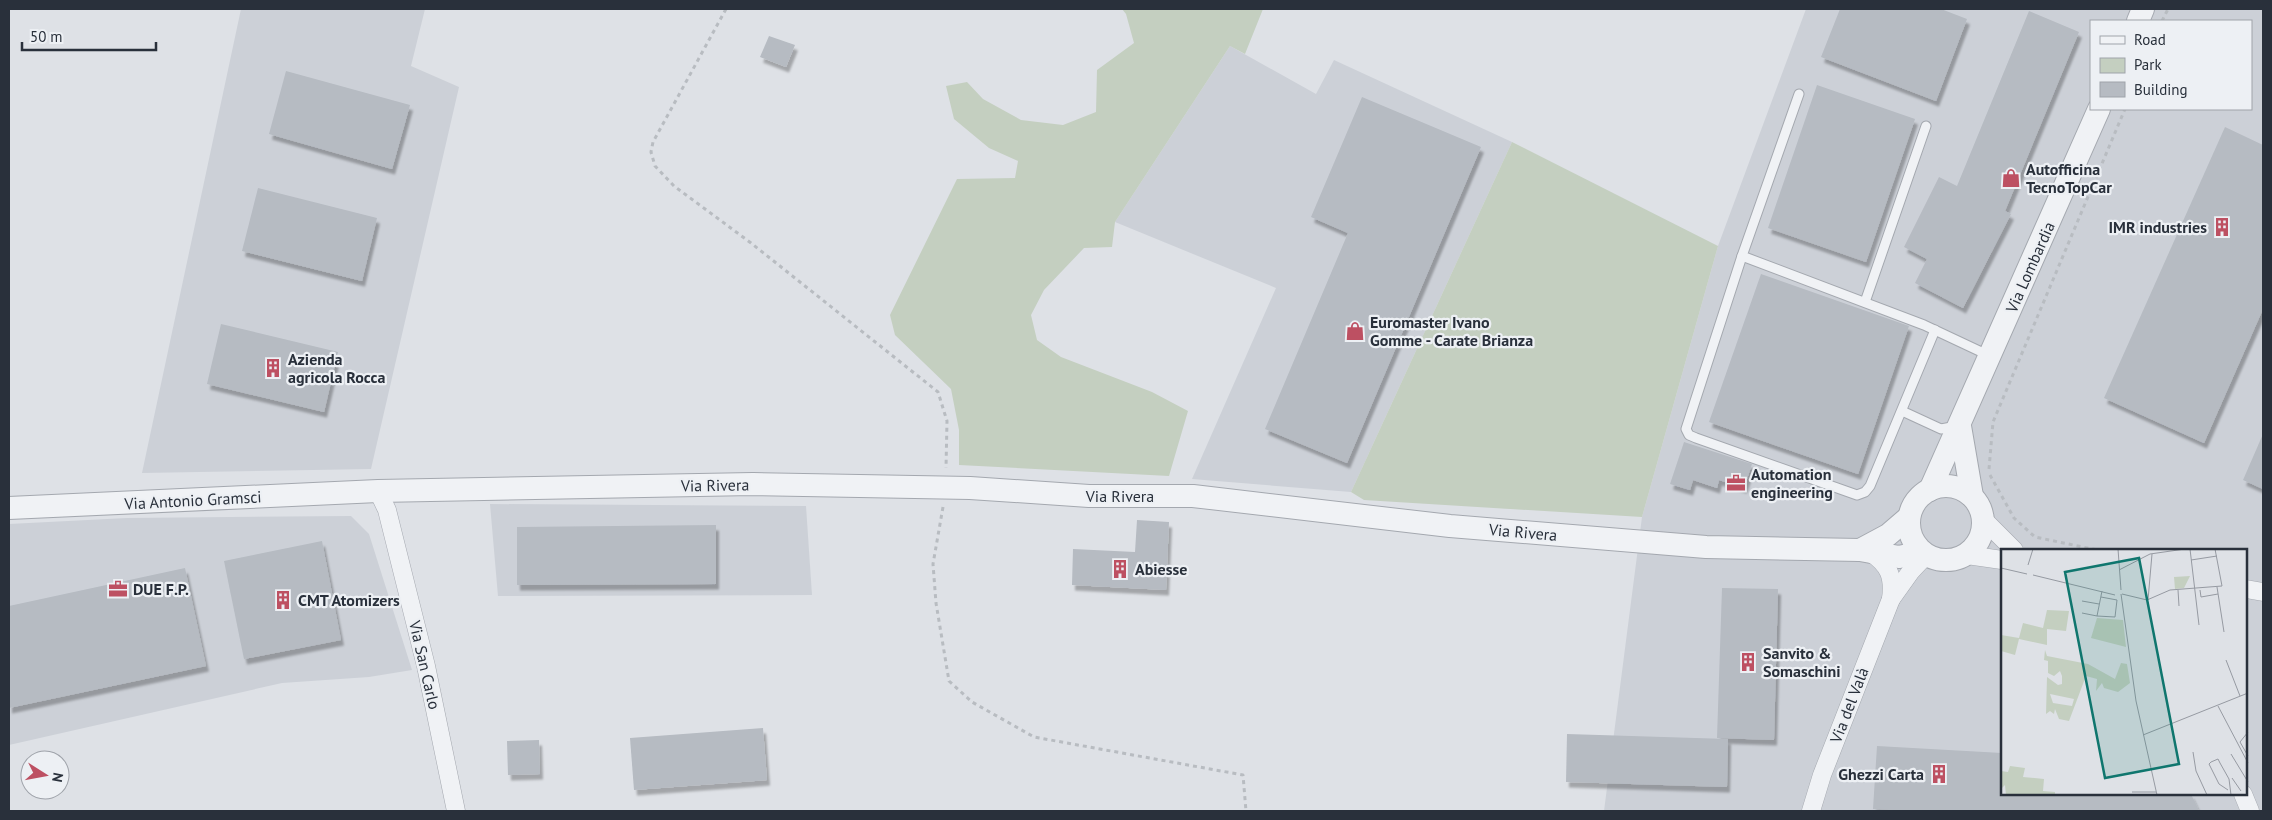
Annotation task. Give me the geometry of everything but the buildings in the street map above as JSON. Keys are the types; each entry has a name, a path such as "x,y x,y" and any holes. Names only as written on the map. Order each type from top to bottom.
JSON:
{"street":[{"name":"Via Lombardia","path":"1930,490 2099,110"},
{"path":"1960,426 1972,496"},
{"name":"Via Rivera","path":"378,491 753,484 946,488 1089,496 1193,496 1450,526 1611,540 1706,547 1865,551 1899,557 1924,554"},
{"path":"1865,551 1909,517 1917,501 1930,490 1940,486 1952,486 1972,496 1982,511 1984,520 1980,540 1966,556"},
{"name":"Via Antonio Gramsci","path":"9,508 378,491"},
{"name":"Via San Carlo","path":"378,491 387,510 426,666 456,811"},
{"path":"1909,517 1909,530 1914,542 1924,554 1946,561 1966,556 2001,560"},
{"path":"1984,520 2013,549"},
{"name":"Via del Valà","path":"1811,811 1822,775 1891,599 1893,586 1890,573 1881,560 1865,551"},
{"name":"Via del Valà","path":"1891,599 1924,554"},
{"path":"2247,590 2263,592"},
{"path":"2243,795 2250,811"}],"lane":[{"path":"1799,94 1742,256 1686,429 1689,435 1857,495 1866,492 1935,330"},
{"path":"1865,302 1926,126"},
{"path":"1742,256 1935,330 1990,356"},
{"path":"1902,411 1941,429 1960,426"}],"path":[{"path":"726,9 653,142 651,152 656,166 674,186 751,243 938,392 947,421 946,488 933,564 936,603 949,681 972,702 1034,737 1243,776 1246,811"},
{"path":"2092,549 2035,537 2014,518 1989,472 1993,422 2125,110"}],"shaded area":[{"path":"241,9 425,9 411,66 459,87 371,469 142,473"},
{"path":"1806,9 2263,9 2263,811 1604,811 1642,517 1718,246"},
{"path":"1230,46 1316,94 1334,60 1512,142 1351,492 1192,479 1276,288 1115,222"},
{"path":"490,504 806,506 812,595 498,596"},
{"path":"351,516 369,534 412,670 369,677 282,683 9,745 9,524 127,518"}],"green space":[{"path":"1122,9 1263,9 1245,54 1230,46 1115,222 1112,247 1084,248 1044,290 1031,315 1037,340 1061,357 1152,392 1188,411 1169,476 959,465 959,430 951,389 895,335 890,315 957,179 1015,178 1018,161 989,148 954,119 946,86 967,82 983,99 1021,120 1063,125 1096,112 1097,70 1134,43 1126,14"},
{"path":"1512,142 1718,246 1642,517 1364,500 1351,492"}],"place":[{"name":"Autofficina TecnoTopCar","path":"2011,178"},
{"name":"IMR industries","path":"2222,227"},
{"name":"Euromaster Ivano Gomme - Carate Brianza","path":"1355,331"},
{"name":"Azienda agricola Rocca","path":"273,368"},
{"name":"Automation engineering","path":"1736,483"},
{"name":"Abiesse","path":"1120,569"},
{"name":"DUE F.P.","path":"118,589"},
{"name":"CMT Atomizers","path":"283,600"},
{"name":"Sanvito & Somaschini","path":"1748,662"},
{"name":"Ghezzi Carta","path":"1939,774"}]}
